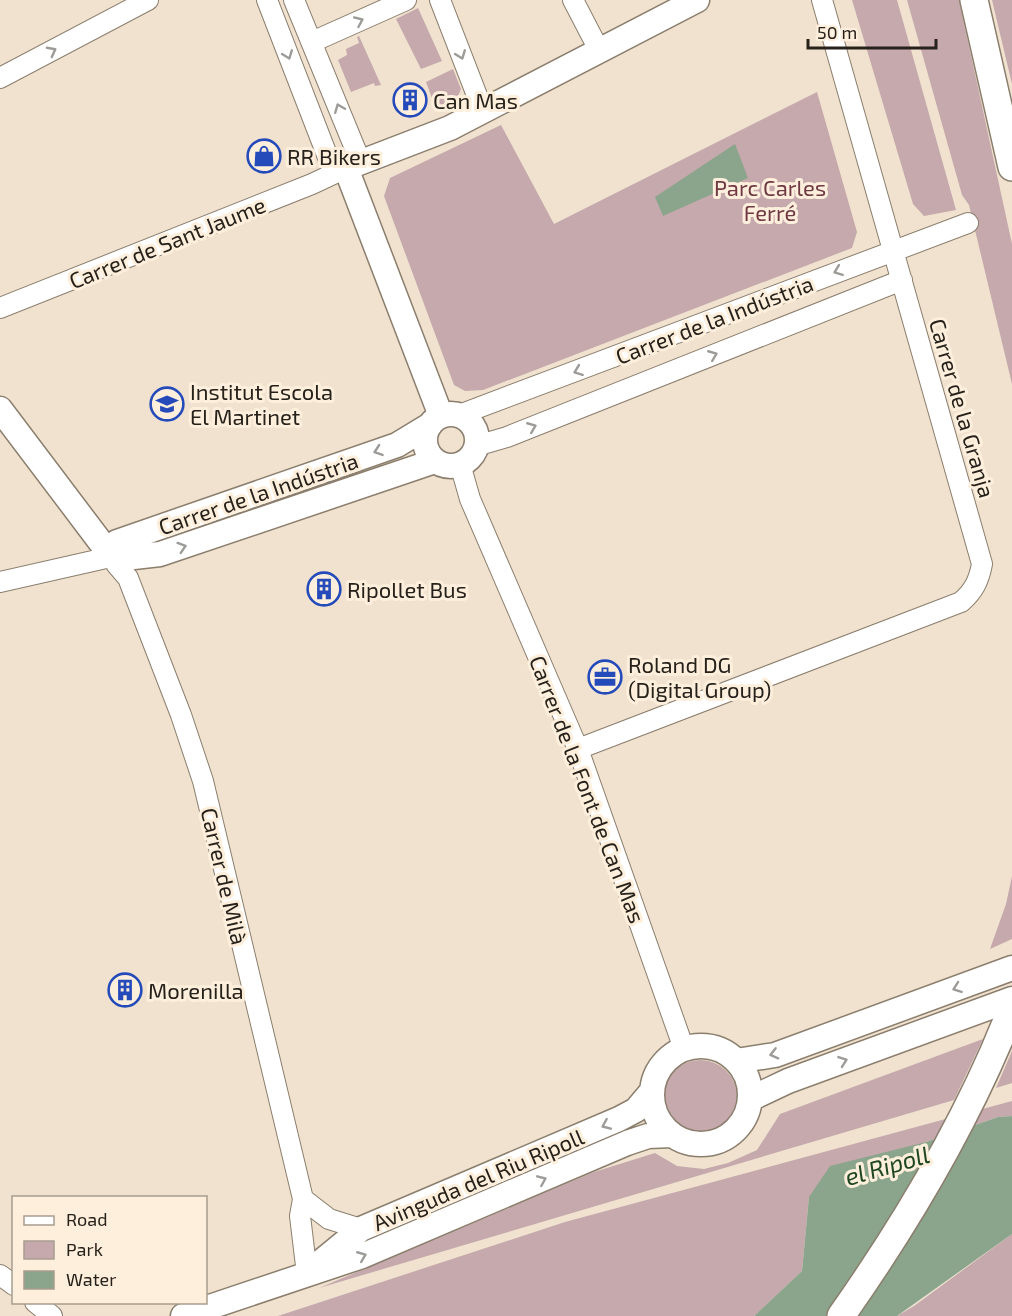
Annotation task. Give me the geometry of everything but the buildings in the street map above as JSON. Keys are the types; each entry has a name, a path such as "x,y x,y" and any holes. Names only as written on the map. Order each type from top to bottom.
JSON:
{"main road":[{"path":"974,0 1012,167"},
{"path":"841,1316 941,1155 984,1071 1012,1008"}],"street":[{"path":"0,78 148,0"},
{"path":"267,0 347,168 443,419"},
{"path":"294,0 312,42 347,168"},
{"path":"312,42 406,0"},
{"path":"440,0 483,111"},
{"path":"573,0 600,52"},
{"name":"Carrer de Sant Jaume","path":"0,308 450,128 697,0"},
{"name":"Carrer de la Granja","path":"578,749 961,602 970,595 976,585 982,564 822,0"},
{"name":"Carrer de Sant Jaume","path":"0,297 309,177 347,168"},
{"name":"Carrer de la Indústria","path":"0,582 114,554 397,445 443,419 968,223"},
{"name":"Carrer de la Indústria","path":"476,446 507,437 902,280"},
{"name":"Carrer de Milà","path":"0,409 114,554 128,578 181,715 203,781 303,1199 300,1216 307,1274"},
{"path":"443,419 473,426 476,446 470,457 460,464 447,466 435,461 425,442 443,419"},
{"name":"Carrer de la Indústria","path":"114,554 160,554 435,461"},
{"name":"Carrer de la Font de Can Mas","path":"460,464 470,499 578,749 684,1049"},
{"path":"736,1061 774,1055 1012,968"},
{"path":"750,1099 788,1081 1012,999"},
{"path":"698,1046 712,1048 736,1061 744,1072 750,1099 739,1126 728,1136 714,1142 700,1144 685,1142 672,1135 656,1116 652,1091 662,1066 684,1049 698,1046"},
{"name":"Avinguda del Riu Ripoll","path":"307,1274 361,1229 619,1119 636,1110 652,1091"},
{"name":"Avinguda del Riu Ripoll","path":"183,1316 362,1256 627,1143 648,1136 672,1135"},
{"path":"303,1199 329,1219 361,1229"},
{"path":"37,1304 52,1316"}],"green space":[{"path":"852,0 897,0 956,210 924,216 913,204"},
{"path":"907,0 959,0 1012,244 1012,384 969,205 962,195"},
{"path":"992,0 1012,0 1012,84"},
{"path":"418,8 442,61 421,69 396,19"},
{"path":"359,36 381,85 375,86 374,83 351,92 338,60 347,55 346,49 359,43 357,37"},
{"path":"453,69 461,89 456,101 436,109 426,82"},
{"name":"Parc Carles Ferré","path":"817,92 857,232 852,248 483,390 465,391 454,385 384,196 390,178 501,125 554,224"},
{"path":"1012,876 1012,939 990,949 1006,904"},
{"path":"983,1039 954,1100 319,1288 594,1172 655,1153 677,1166 704,1169 728,1163 757,1150 780,1114"},
{"path":"1012,1051 1012,1083 996,1088"},
{"path":"700,1060 721,1066 731,1076 737,1097 731,1118 721,1128 700,1134 679,1128 669,1118 663,1097 669,1076 679,1066"},
{"path":"1012,1101 1012,1116 998,1117 926,1142 809,1197 802,1271 754,1316 278,1316 565,1222"},
{"path":"1012,1234 1012,1316 897,1316 914,1306"}],"water":[{"path":"735,144 748,178 663,216 655,197"},
{"name":"el Ripoll","path":"1012,1116 1012,1234 897,1316 754,1316 802,1271 809,1197 830,1166 926,1142 998,1117"}],"place":[{"name":"Can Mas","path":"410,100"},
{"name":"RR Bikers","path":"264,156"},
{"name":"Institut Escola El Martinet","path":"167,404"},
{"name":"Ripollet Bus","path":"324,589"},
{"name":"Roland DG (Digital Group)","path":"605,677"},
{"name":"Morenilla","path":"125,990"}]}
